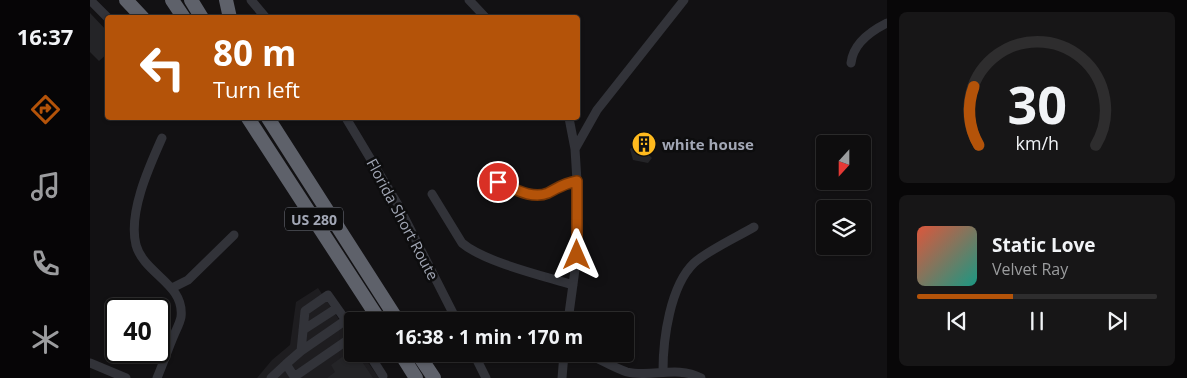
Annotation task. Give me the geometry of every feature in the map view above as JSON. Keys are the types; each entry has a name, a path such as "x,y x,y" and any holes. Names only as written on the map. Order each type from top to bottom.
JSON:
{"highway":[{"path":"126,0 140,15"},
{"path":"172,0 182,15"},
{"path":"191,0 200,15"},
{"path":"226,0 229,15"},
{"name":"US 280","path":"249,120 374,312"},
{"name":"US 280","path":"269,120 392,312"},
{"path":"403,362 404,370 409,378"},
{"path":"407,362 416,378"},
{"path":"423,362 434,378"}],"street":[{"path":"90,0 105,15"},
{"path":"251,0 264,15"},
{"path":"469,0 483,15"},
{"path":"575,149 597,110 684,0"},
{"path":"851,63 851,58 862,41 874,30 887,23"},
{"name":"Florida Short Route","path":"347,120 397,203 452,312"},
{"path":"569,120 575,149 577,181 577,255 569,312"},
{"path":"157,378 181,317 178,300 172,288 144,261 136,245 135,213 143,186 162,138"},
{"path":"498,182 526,194 538,195 547,194 563,183 577,181"},
{"path":"432,194 462,243 468,249 504,264 573,285"},
{"path":"663,372 663,356 672,307 685,273 696,261 754,227"},
{"path":"172,288 188,280 234,235"},
{"path":"301,351 304,311 328,295 344,317"},
{"path":"303,330 337,308"},
{"path":"271,378 301,351 344,321"},
{"path":"286,364 295,378 344,343"},
{"path":"90,362 126,378"},
{"path":"374,362 384,376"},
{"path":"478,362 486,378"},
{"path":"562,378 563,362"},
{"path":"606,362 628,372 693,374 701,378"},
{"path":"101,378 105,368"}],"shaded area":[{"path":"318,288 344,327 344,362 368,362 379,378 257,378 272,360 290,345 296,302"}],"building":[{"path":"90,13 105,29 105,56 99,61 90,52"},
{"name":"white house","path":"651,134 656,139 646,152 652,158 648,163 633,160 630,149"},
{"path":"344,356 344,362 362,362 373,378 327,378 335,372 331,365"}],"place":[{"name":"white house","path":"644,144"}],"route":[{"path":"498,182 526,194 538,195 547,194 563,183 577,181 577,255"}]}
